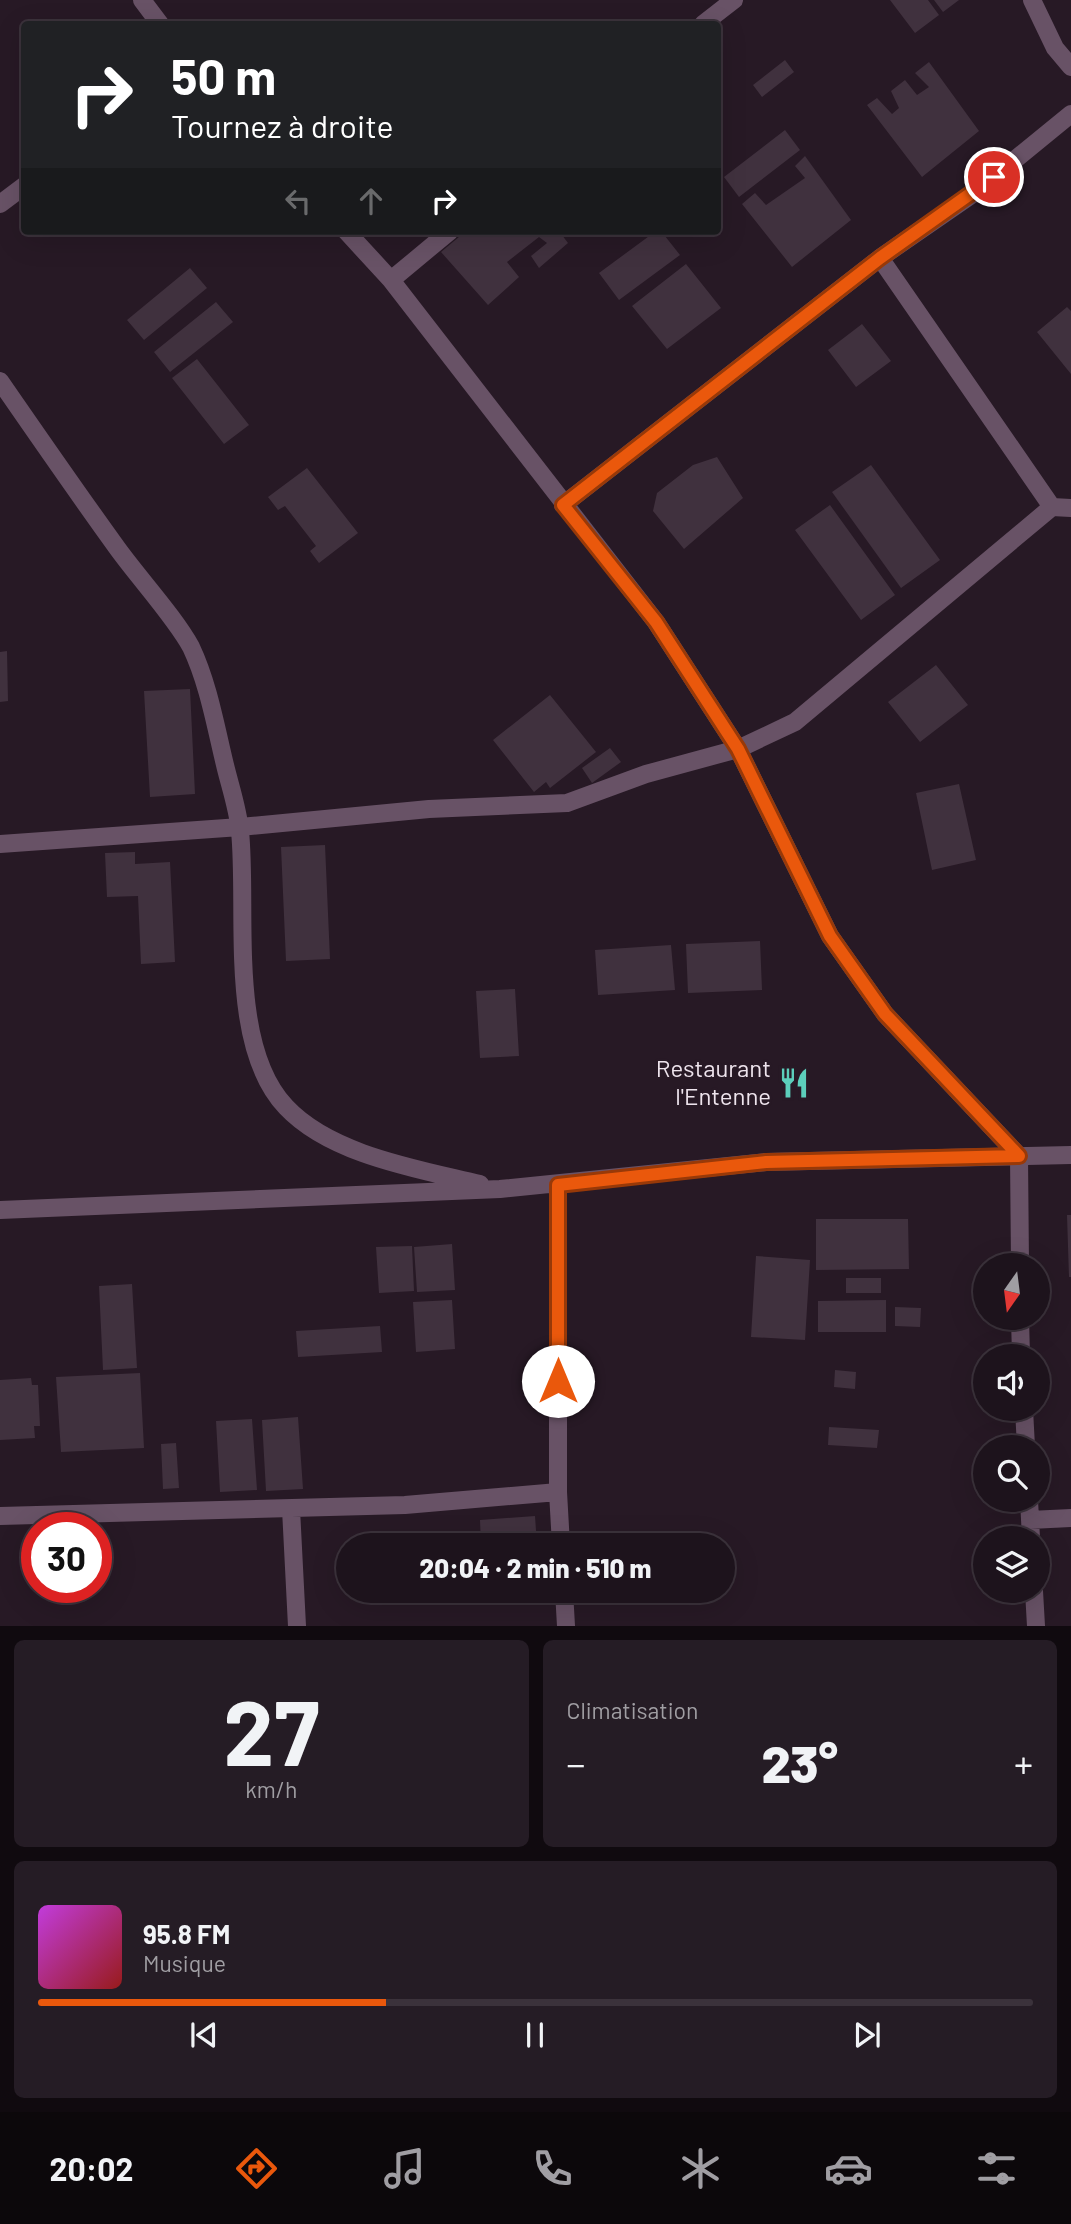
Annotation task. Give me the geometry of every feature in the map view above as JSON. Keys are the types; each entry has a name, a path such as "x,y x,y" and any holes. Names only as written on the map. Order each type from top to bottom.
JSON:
{"street":[{"path":"142,0 158,21"},
{"path":"707,21 734,0"},
{"path":"1032,0 1055,48 1071,67"},
{"path":"563,505 880,258 974,193 1071,114"},
{"path":"0,204 21,188"},
{"path":"350,235 391,280 656,622 738,749 838,947 885,1014 1019,1156 1020,1253"},
{"path":"391,280 445,235"},
{"path":"880,258 1052,507"},
{"path":"0,381 190,646 210,703 240,827 244,887 242,961 248,1022 264,1073 285,1107 331,1140 393,1163 500,1189"},
{"path":"0,844 240,827 429,809 567,803 646,774 738,749 795,722 1052,507 1071,508"},
{"path":"0,1210 500,1189 766,1162 1071,1155"},
{"path":"558,1185 560,1533"},
{"path":"0,1516 405,1505 558,1493"},
{"path":"291,1509 297,1626"},
{"path":"1041,1526 1071,1518"},
{"path":"565,1603 566,1626"},
{"path":"1035,1603 1036,1626"}],"building":[{"path":"890,0 928,0 939,15 915,33"},
{"path":"934,0 959,0 943,12"},
{"path":"785,60 794,72 762,97 753,85"},
{"path":"929,62 979,131 922,177 867,105 877,98 892,114 899,108 891,91 905,80 917,95 929,87 915,73"},
{"path":"785,130 800,150 739,197 724,177"},
{"path":"805,156 851,220 792,267 742,204 755,193 766,205 805,178 795,166"},
{"path":"461,235 562,235 568,243 539,268 531,256 547,243 539,237 507,262 519,277 488,305 441,252"},
{"path":"651,235 664,235 680,255 619,300 599,273"},
{"path":"686,264 721,308 667,349 632,306"},
{"path":"190,268 207,288 144,340 127,320"},
{"path":"216,302 233,322 170,372 154,352"},
{"path":"1067,307 1071,311 1071,374 1037,332"},
{"path":"862,324 891,361 856,387 828,350"},
{"path":"197,359 249,425 224,444 172,378"},
{"path":"717,457 743,498 684,549 653,511 657,493 693,465"},
{"path":"871,465 940,560 901,588 832,492"},
{"path":"307,468 358,533 319,563 310,551 316,546 285,506 278,510 268,497"},
{"path":"830,505 895,595 861,620 795,530"},
{"path":"7,651 8,701 0,702 0,652"},
{"path":"936,665 968,705 920,742 888,702"},
{"path":"190,689 195,794 150,797 144,691"},
{"path":"550,695 596,752 550,788 546,782 534,792 493,740"},
{"path":"610,748 621,762 592,783 582,768"},
{"path":"959,784 976,860 932,870 916,793"},
{"path":"325,845 330,959 286,961 281,847"},
{"path":"135,852 135,864 170,862 175,962 141,964 138,896 107,897 105,853"},
{"path":"760,941 762,990 688,993 686,944"},
{"path":"671,945 675,990 598,995 595,950"},
{"path":"515,989 519,1056 480,1058 476,991"},
{"path":"1067,1215 1071,1215 1071,1277 1069,1277"},
{"path":"816,1219 908,1219 909,1269 816,1270"},
{"path":"452,1244 455,1290 417,1292 414,1247"},
{"path":"412,1246 414,1291 379,1293 376,1247"},
{"path":"756,1256 810,1260 805,1340 751,1337"},
{"path":"846,1278 881,1278 881,1293 846,1293"},
{"path":"132,1284 137,1368 103,1370 99,1286"},
{"path":"452,1300 455,1349 416,1352 413,1302"},
{"path":"886,1300 886,1332 818,1332 818,1301"},
{"path":"895,1307 921,1308 920,1327 895,1326"},
{"path":"380,1326 382,1352 298,1357 296,1331"},
{"path":"835,1370 856,1372 855,1389 834,1387"},
{"path":"140,1373 144,1448 61,1452 56,1377"},
{"path":"31,1378 32,1385 38,1385 40,1426 34,1426 35,1438 0,1440 0,1380"},
{"path":"298,1417 303,1489 266,1491 262,1420"},
{"path":"252,1419 257,1490 220,1492 216,1421"},
{"path":"829,1427 879,1430 877,1448 828,1445"},
{"path":"176,1443 179,1488 163,1489 161,1444"},
{"path":"535,1516 536,1533 481,1533 480,1520"}],"place":[{"name":"Restaurant l'Entenne","path":"794,1083"}],"route":[{"path":"558,1381 558,1185 766,1162 1019,1156 885,1014 830,936 738,749 656,622 563,505 880,258 994,177"}]}
